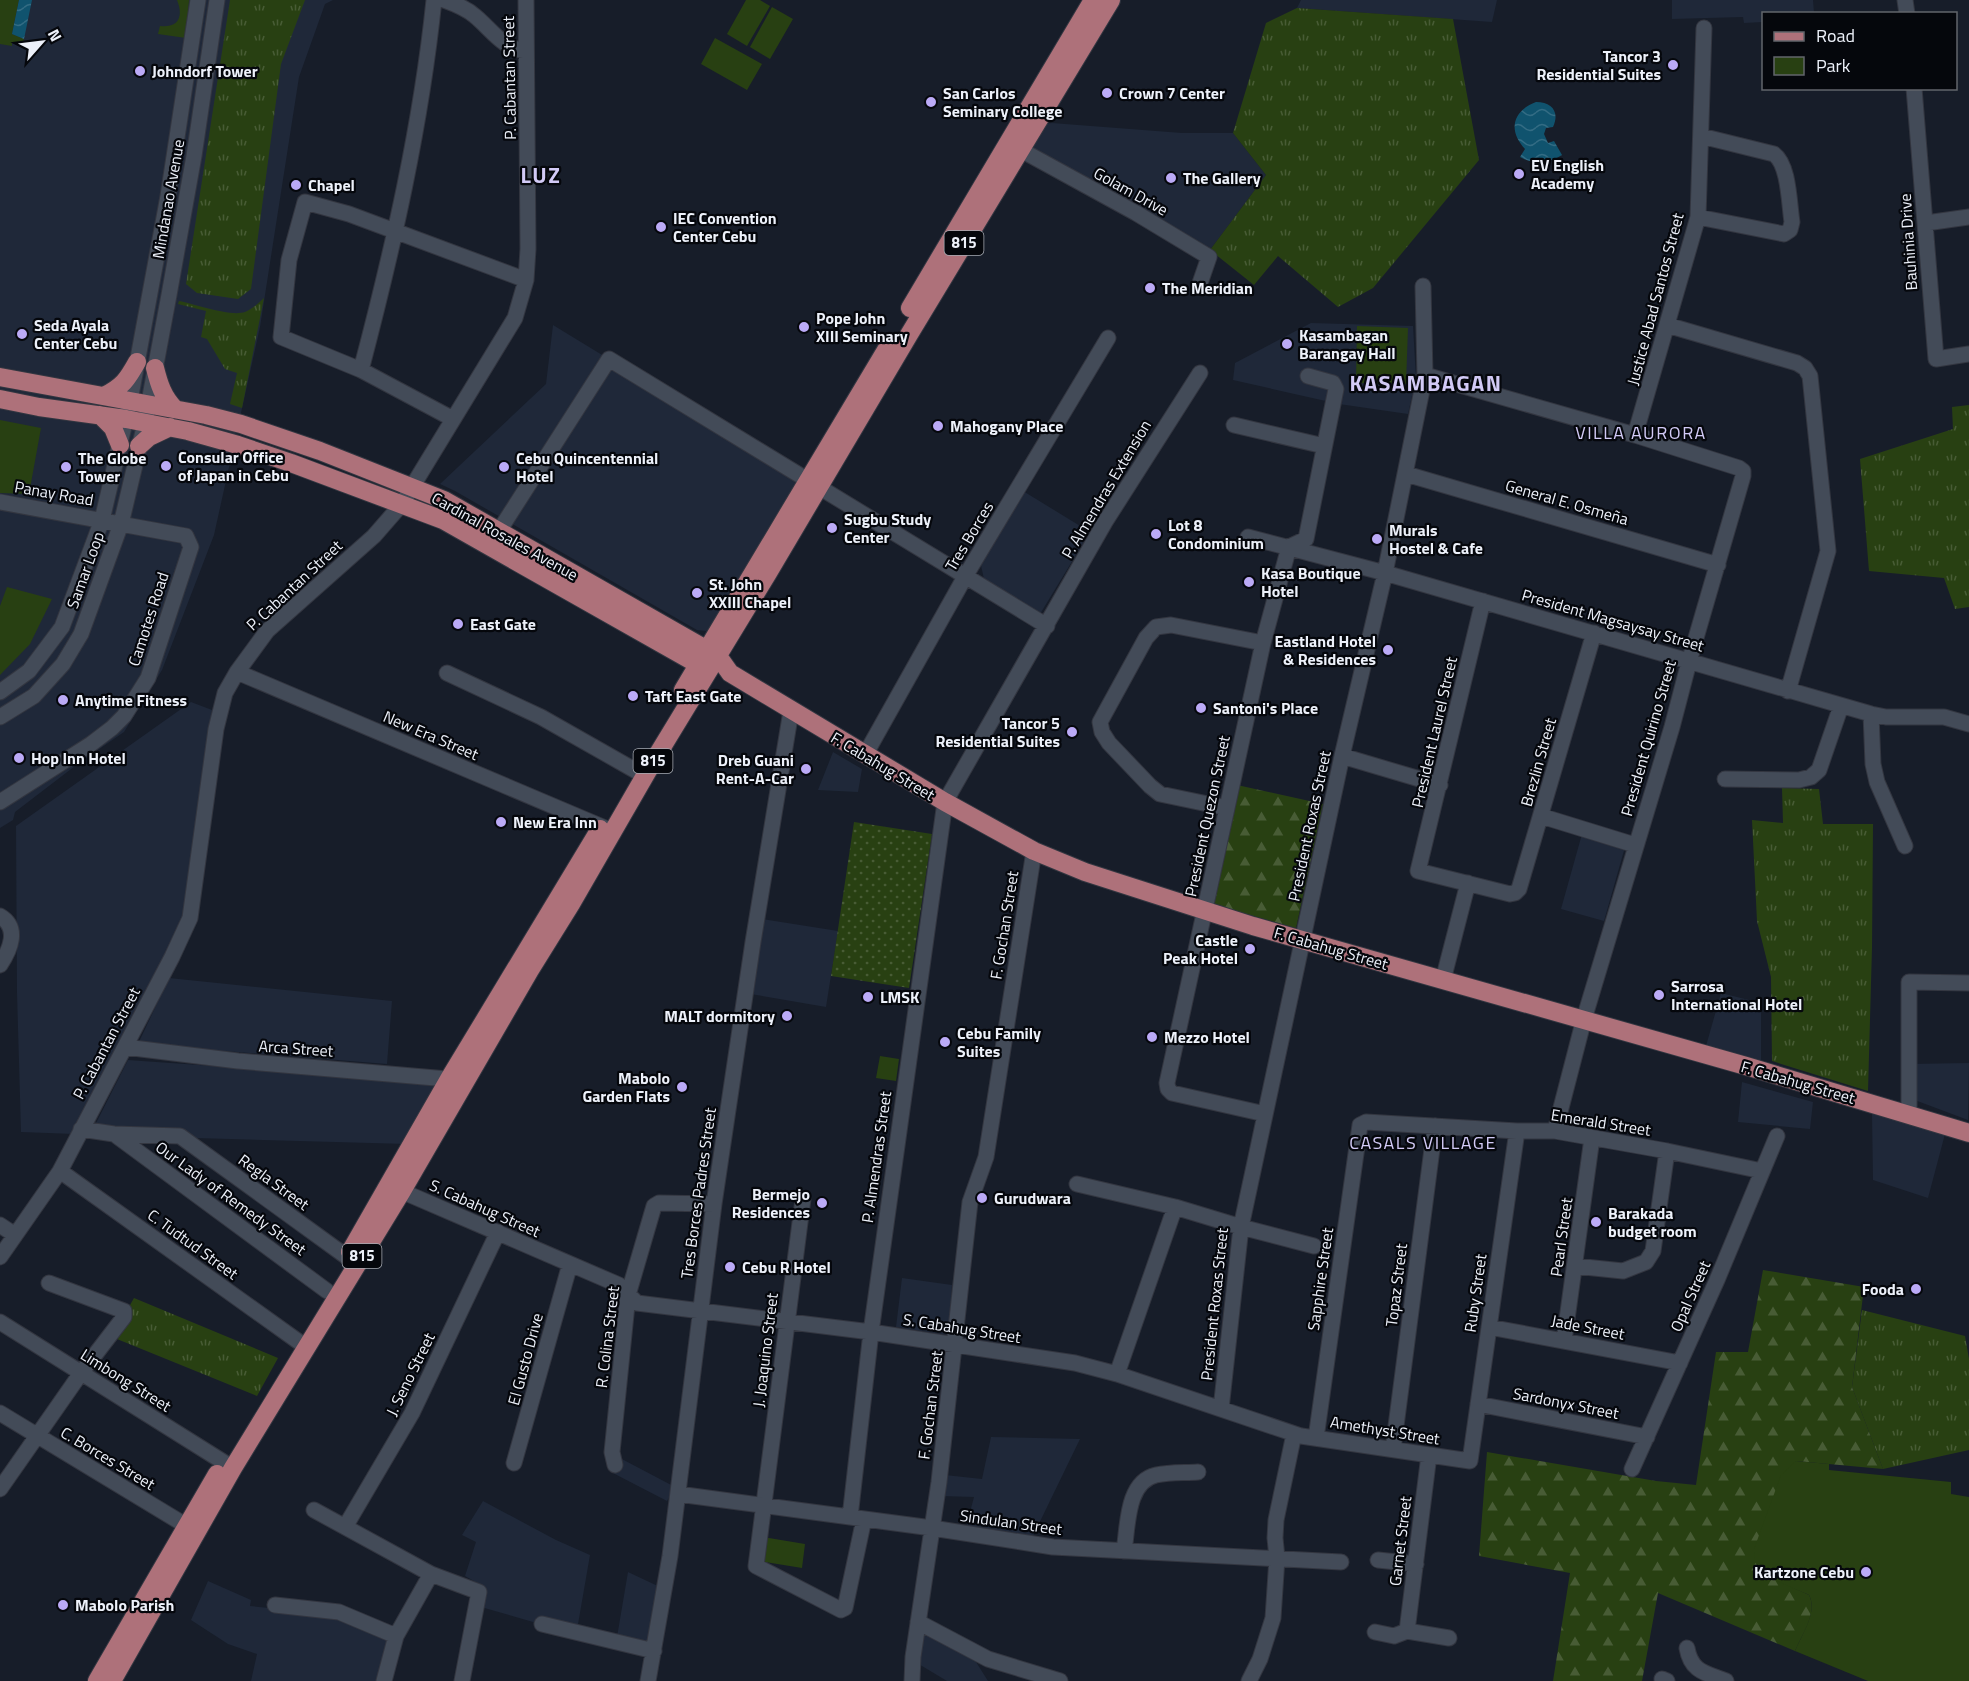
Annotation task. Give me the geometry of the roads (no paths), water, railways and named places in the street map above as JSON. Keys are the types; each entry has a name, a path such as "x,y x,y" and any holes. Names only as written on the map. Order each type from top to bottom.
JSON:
{"main road":[{"name":"815","path":"112,1681 228,1465 395,1188 457,1080 571,904 607,828 1014,147 1093,0"},
{"name":"815","path":"1014,147 1111,0"},
{"path":"104,396 121,387 137,362"},
{"path":"155,368 159,387 166,400 175,409"},
{"name":"Cardinal Rosales Avenue","path":"0,377 175,409 241,424 320,451 444,500 499,531 708,660"},
{"name":"Cardinal Rosales Avenue","path":"0,399 170,427 238,445 291,463 443,520 708,660"},
{"path":"100,415 115,432 120,445"},
{"path":"139,446 149,436 170,427"},
{"name":"F. Cabahug Street","path":"708,660 945,802 1034,850 1085,872 1303,940 1584,1019 1969,1133"},
{"name":"815","path":"301,1344 347,1257 395,1188"},
{"name":"815","path":"97,1681 192,1529"}],"street":[{"name":"Mindanao Avenue","path":"139,402 137,362 168,196 198,0"},
{"name":"Mindanao Avenue","path":"139,402 155,368 194,156 217,0"},
{"path":"361,370 407,182 418,122 434,0"},
{"path":"444,0 473,14 514,50 526,51"},
{"name":"P. Cabantan Street","path":"0,1257 60,1171 190,918 216,729 225,693 237,672 267,631 374,536 401,505 516,318 526,280 528,249 526,0"},
{"name":"Justice Abad Santos Street","path":"1635,435 1698,217 1704,28"},
{"name":"Bauhinia Drive","path":"1914,90 1936,359 1969,354"},
{"path":"1698,217 1784,234 1790,230 1792,222 1784,167 1778,157 1774,154 1701,136"},
{"name":"Golam Drive","path":"1014,147 1136,213 1209,257 1199,286"},
{"path":"453,419 361,370 281,337 289,260 305,202 349,214 526,280"},
{"path":"1926,223 1969,217"},
{"name":"President Roxas Street","path":"1221,1409 1241,1227 1342,756 1385,573 1425,375 1423,286"},
{"path":"1667,325 1797,363 1805,368 1810,376 1828,551 1788,691"},
{"name":"Tres Borces","path":"865,755 966,575 1108,338"},
{"path":"499,531 609,359 1047,626"},
{"name":"P. Almendras Extension","path":"945,802 1105,522 1200,373"},
{"path":"1425,375 1635,435"},
{"path":"1289,547 1306,539 1336,388 1333,383 1308,376"},
{"name":"Samar Loop","path":"0,692 37,662 62,627 102,520 126,419 139,402"},
{"name":"Samar Loop","path":"0,717 34,696 63,664 81,634 121,524 145,423 139,402"},
{"path":"1234,425 1324,446"},
{"name":"President Quirino Street","path":"1555,1131 1584,1019 1672,727 1743,476 1743,471 1739,468 1635,435"},
{"name":"General E. Osmeña","path":"1406,474 1718,565"},
{"name":"Panay Road","path":"0,502 102,520"},
{"name":"Camotes Road","path":"0,802 112,728 124,716 148,678 191,547 190,543 186,536 102,520"},
{"name":"President Magsaysay Street","path":"1248,537 1385,573 1871,714 1886,717 1944,717 1969,724"},
{"name":"President Quezon Street","path":"1265,1114 1172,1093 1167,1083 1263,643 1289,547"},
{"name":"President Laurel Street","path":"1468,883 1418,871 1483,601"},
{"path":"1227,808 1160,794 1109,743 1102,732 1100,722 1146,638 1156,627 1171,626 1263,643"},
{"name":"Brezlin Street","path":"1468,883 1510,894 1519,889 1594,633"},
{"name":"New Era Street","path":"237,672 607,828"},
{"path":"447,673 541,717 640,773"},
{"path":"1725,779 1799,780 1810,777 1819,770 1841,706"},
{"name":"Tres Borces Padres Street","path":"648,1681 670,1556 714,1204 753,942 791,711"},
{"path":"1871,714 1873,764 1877,782 1905,846"},
{"path":"1342,756 1440,785"},
{"name":"P. Almendras Street","path":"857,1518 871,1332 945,802"},
{"path":"1541,816 1635,845"},
{"name":"F. Gochan Street","path":"912,1681 913,1657 955,1344 970,1202 986,1157 1034,850"},
{"path":"1443,980 1468,883"},
{"path":"0,916 4,918 11,930 12,944 0,965"},
{"path":"1909,1115 1909,982 1969,983"},
{"name":"Arca Street","path":"125,1047 238,1061 457,1080"},
{"name":"Emerald Street","path":"1360,1125 1366,1122 1517,1131 1555,1131 1762,1171"},
{"name":"Sapphire Street","path":"1316,1438 1360,1125"},
{"name":"Topaz Street","path":"1393,1449 1436,1126"},
{"path":"81,1129 114,1134"},
{"name":"Ruby Street","path":"1470,1461 1517,1131"},
{"name":"Regla Street","path":"114,1134 180,1136 347,1257"},
{"name":"Our Lady of Remedy Street","path":"114,1134 327,1291"},
{"name":"Opal Street","path":"1632,1469 1717,1280 1777,1136"},
{"name":"Pearl Street","path":"1564,1341 1592,1138"},
{"path":"1575,1266 1623,1271 1646,1262 1653,1251 1667,1151"},
{"name":"C. Tudtud Street","path":"60,1171 301,1344"},
{"path":"1077,1185 1175,1207 1314,1246"},
{"name":"S. Cabahug Street","path":"395,1188 619,1285 637,1303 871,1332 1075,1363 1117,1374 1294,1434"},
{"name":"J. Joaquino Street","path":"802,1199 756,1566 841,1610 845,1608 857,1518"},
{"name":"R. Colina Street","path":"615,1465 612,1452 628,1295 656,1204 714,1204"},
{"path":"1117,1374 1175,1207"},
{"path":"0,1225 15,1235"},
{"name":"J. Seno Street","path":"345,1527 412,1413 498,1232"},
{"name":"El Gusto Drive","path":"514,1463 570,1264"},
{"path":"0,1490 81,1373 124,1317 124,1311 50,1283"},
{"name":"Limbong Street","path":"0,1322 228,1465"},
{"name":"Jade Street","path":"1489,1327 1680,1363"},
{"name":"Sardonyx Street","path":"1478,1404 1647,1437"},
{"name":"C. Borces Street","path":"0,1413 192,1529"},
{"path":"1249,1681 1260,1659 1273,1618 1277,1558 1276,1520 1294,1434"},
{"name":"Amethyst Street","path":"1294,1434 1470,1461"},
{"name":"Garnet Street","path":"1407,1631 1429,1455"},
{"path":"1124,1551 1131,1503 1136,1490 1143,1481 1154,1475 1198,1472"},
{"name":"Sindulan Street","path":"678,1494 932,1528 1053,1547 1341,1562"},
{"path":"315,1510 431,1574 479,1592 462,1681"},
{"path":"1378,1560 1416,1564"},
{"path":"384,1681 396,1636 431,1574"},
{"path":"275,1605 339,1612 396,1636"},
{"path":"918,1622 988,1659 1060,1681"},
{"path":"542,1624 654,1651"},
{"path":"1375,1632 1394,1636 1407,1631 1449,1638"},
{"path":"1687,1648 1692,1665 1726,1681"}],"water":[{"path":"19,0 32,0 24,39 12,34"},
{"path":"1536,102 1550,106 1555,112 1553,127 1546,128 1544,134 1548,143 1554,141 1562,155 1541,162 1520,157 1525,149 1515,129 1517,116"}],"place":[{"name":"Tancor 3 Residential Suites","path":"1673,65"},
{"name":"Johndorf Tower","path":"140,71"},
{"name":"Crown 7 Center","path":"1107,93"},
{"name":"San Carlos Seminary College","path":"931,102"},
{"name":"EV English Academy","path":"1519,174"},
{"name":"The Gallery","path":"1171,178"},
{"name":"Chapel","path":"296,185"},
{"name":"IEC Convention Center Cebu","path":"661,227"},
{"name":"The Meridian","path":"1150,288"},
{"name":"Pope John XIII Seminary","path":"804,327"},
{"name":"Seda Ayala Center Cebu","path":"22,334"},
{"name":"Kasambagan Barangay Hall","path":"1287,344"},
{"name":"Mahogany Place","path":"938,426"},
{"name":"Consular Office of Japan in Cebu","path":"166,466"},
{"name":"The Globe Tower","path":"66,467"},
{"name":"Cebu Quincentennial Hotel","path":"504,467"},
{"name":"Sugbu Study Center","path":"832,528"},
{"name":"Lot 8 Condominium","path":"1156,534"},
{"name":"Murals Hostel & Cafe","path":"1377,539"},
{"name":"Kasa Boutique Hotel","path":"1249,582"},
{"name":"St. John XXIII Chapel","path":"697,593"},
{"name":"East Gate","path":"458,624"},
{"name":"Eastland Hotel & Residences","path":"1388,650"},
{"name":"Taft East Gate","path":"633,696"},
{"name":"Anytime Fitness","path":"63,700"},
{"name":"Santoni's Place","path":"1201,708"},
{"name":"Tancor 5 Residential Suites","path":"1072,732"},
{"name":"Hop Inn Hotel","path":"19,758"},
{"name":"Dreb Guani Rent-A-Car","path":"806,769"},
{"name":"New Era Inn","path":"501,822"},
{"name":"Castle Peak Hotel","path":"1250,949"},
{"name":"Sarrosa International Hotel","path":"1659,995"},
{"name":"LMSK","path":"868,997"},
{"name":"MALT dormitory","path":"787,1016"},
{"name":"Mezzo Hotel","path":"1152,1037"},
{"name":"Cebu Family Suites","path":"945,1042"},
{"name":"Mabolo Garden Flats","path":"682,1087"},
{"name":"Gurudwara","path":"982,1198"},
{"name":"Bermejo Residences","path":"822,1203"},
{"name":"Barakada budget room","path":"1596,1222"},
{"name":"Cebu R Hotel","path":"730,1267"},
{"name":"Fooda","path":"1916,1289"},
{"name":"Kartzone Cebu","path":"1866,1572"},
{"name":"Mabolo Parish","path":"63,1605"}],"district":[{"name":"LUZ","path":"541,175"},
{"name":"KASAMBAGAN","path":"1426,383"},
{"name":"VILLA AURORA","path":"1641,433"},
{"name":"CASALS VILLAGE","path":"1423,1143"}]}
